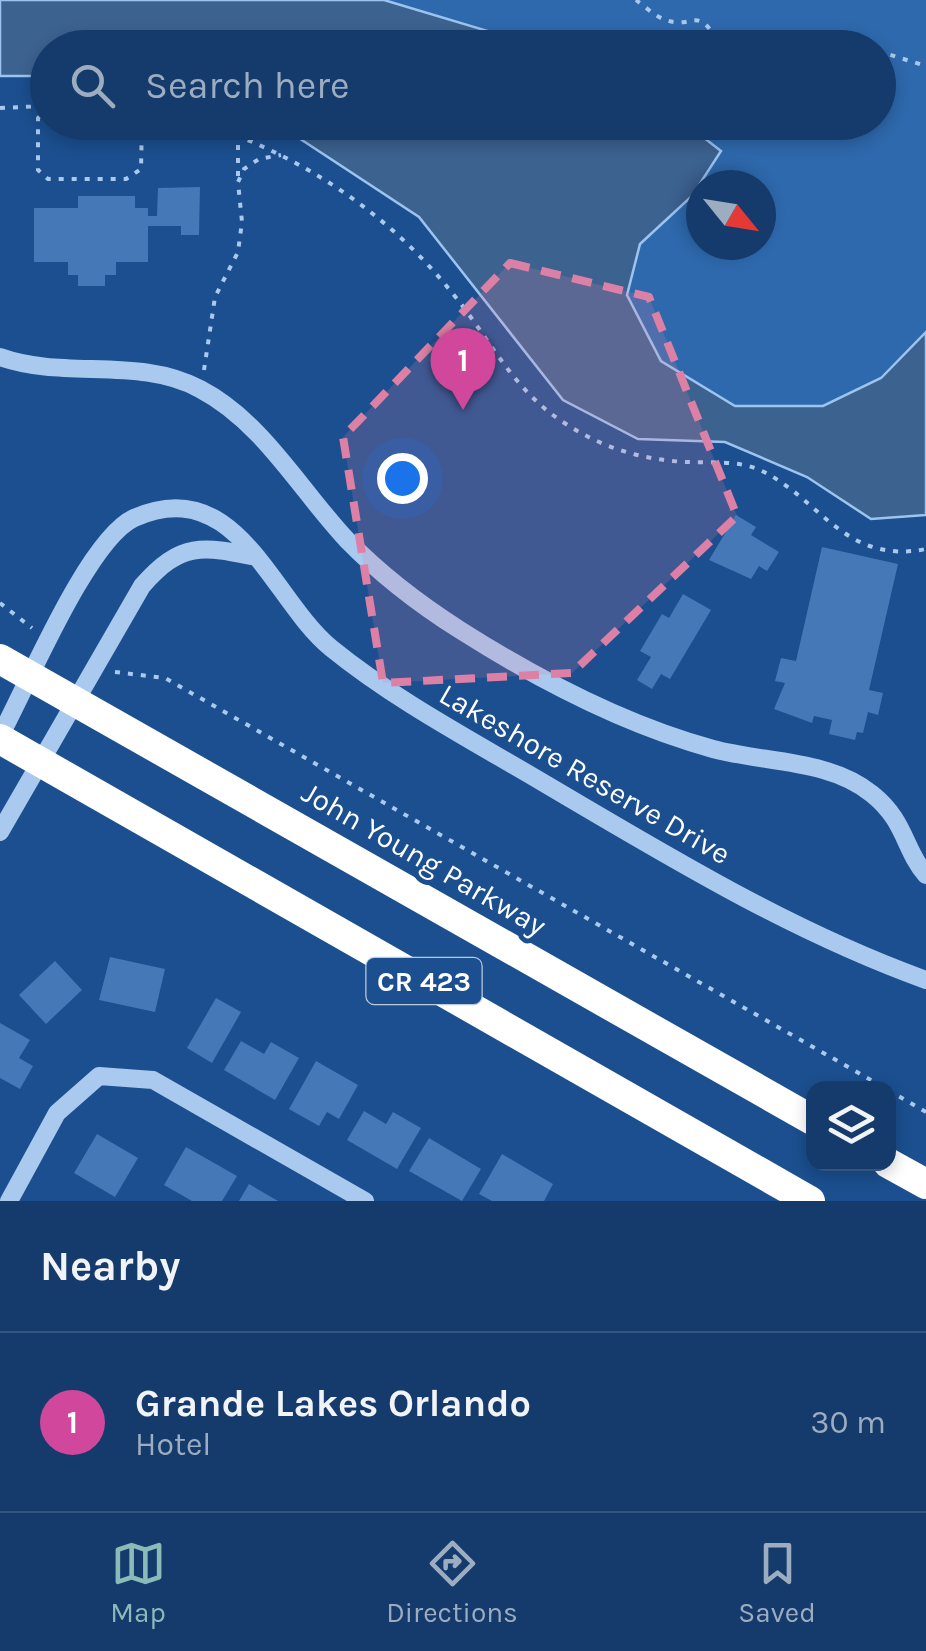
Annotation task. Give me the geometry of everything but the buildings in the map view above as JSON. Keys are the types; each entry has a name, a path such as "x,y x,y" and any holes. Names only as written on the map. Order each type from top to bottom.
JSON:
{"highway":[{"name":"John Young Parkway","path":"0,659 806,1115"},
{"name":"CR 423","path":"0,737 810,1201"},
{"path":"896,1167 926,1184"}],"street":[{"path":"0,357 72,369 160,373 197,386 257,432 349,542 405,593 464,632 613,712 717,750 841,775 872,794 903,826 926,875"},
{"name":"Lakeshore Reserve Drive","path":"0,737 33,678 48,637 101,550 132,519 179,509 209,516 240,536 328,646 420,709 734,892 862,957 926,980"},
{"path":"0,832 73,700 142,586 165,559 205,546 258,557"},
{"path":"9,1201 57,1113 99,1076 153,1080 365,1201"}],"path":[{"path":"636,0 666,20 697,18 712,30"},
{"path":"896,57 926,66"},
{"path":"0,108 30,107"},
{"path":"38,140 38,170 48,179 126,179 141,169 142,140"},
{"path":"197,386 208,362 215,298 238,252 242,222 238,140"},
{"path":"247,140 348,194 392,229 454,295 511,378 564,424 632,455 759,469 794,491 816,516 846,536 908,552 926,548"},
{"path":"238,182 244,169 259,159 281,156"},
{"path":"0,603 48,637"},
{"path":"98,663 120,675 151,673 165,678 871,1081"},
{"path":"896,1095 926,1112"}],"highlighted area":[{"path":"510,263 649,297 737,516 572,673 383,683 343,437"}],"shaded area":[{"path":"0,0 384,0 484,30 30,30 30,76 0,76"},
{"path":"387,0 926,0 926,331 880,377 823,405 734,405 661,361 627,295 640,244 686,203 686,260 776,260 776,170 710,170 722,151 708,140 896,140 896,30 486,30"},
{"path":"302,140 707,140 721,151 709,170 686,170 686,202 640,244 627,295 661,361 735,406 823,406 881,378 926,332 926,515 871,519 807,477 725,442 638,439 563,400 419,217"}],"place":[{"name":"Grande Lakes Orlando","path":"463,410"}]}
